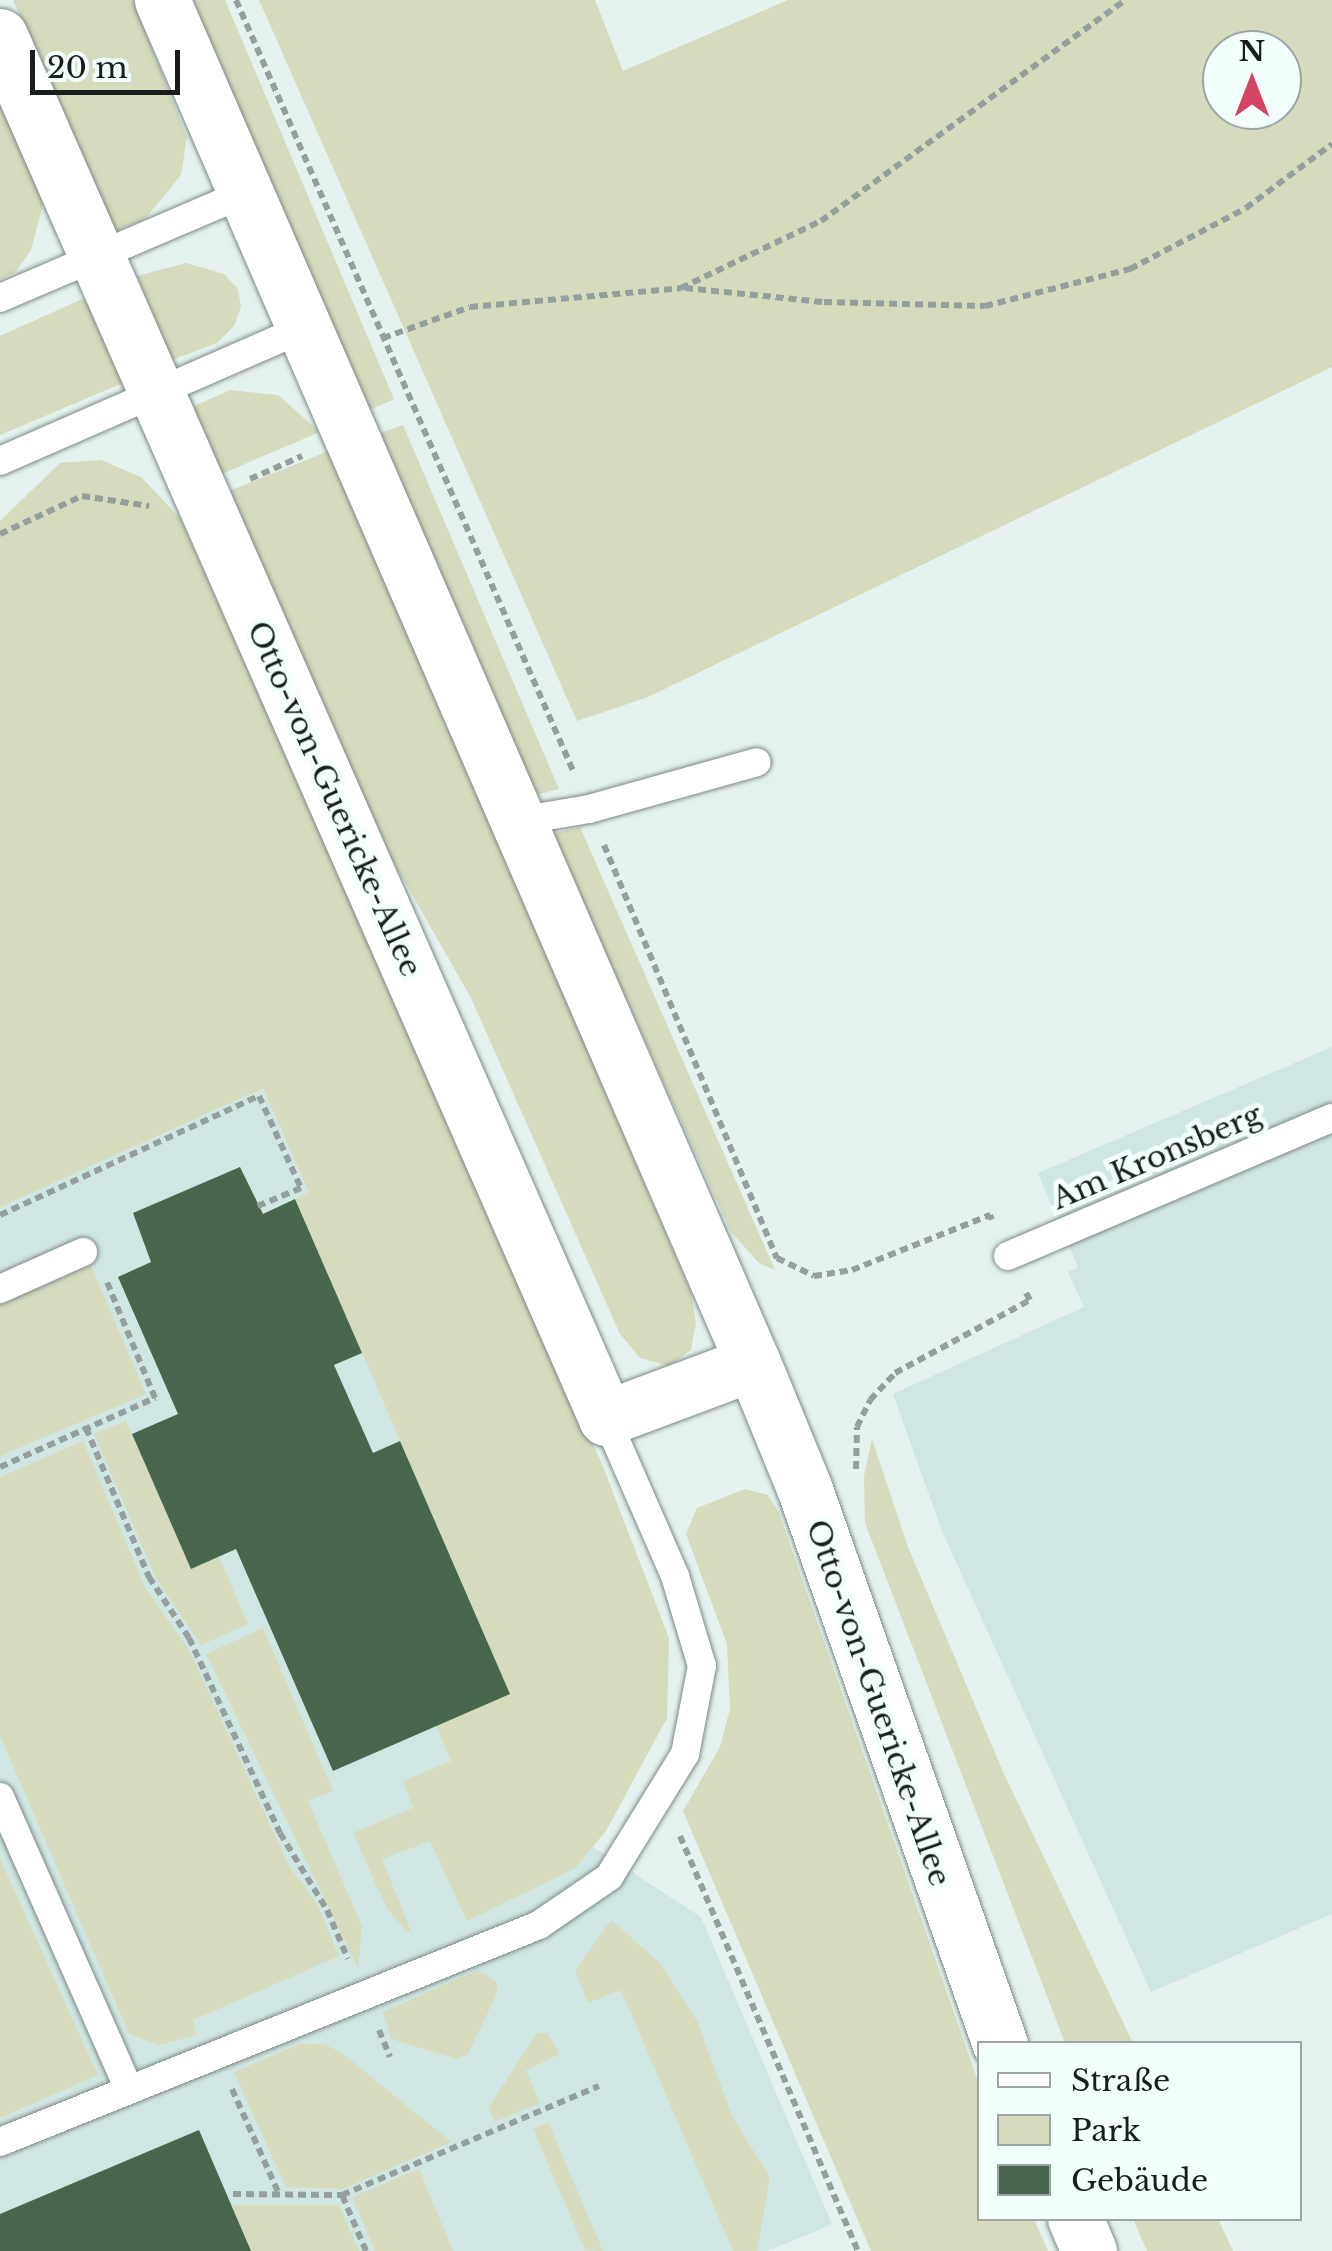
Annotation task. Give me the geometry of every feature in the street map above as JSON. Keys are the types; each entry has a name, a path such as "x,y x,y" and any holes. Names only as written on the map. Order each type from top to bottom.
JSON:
{"street":[{"name":"Otto-von-Guericke-Allee","path":"162,0 752,1363 804,1490 999,2041"},
{"name":"Otto-von-Guericke-Allee","path":"0,36 153,394 606,1418"},
{"path":"606,1418 752,1363"},
{"path":"1076,2221 1089,2251"}],"lane":[{"path":"0,298 246,194"},
{"path":"0,461 305,328"},
{"path":"518,820 589,809 757,762"},
{"name":"Am Kronsberg","path":"1008,1256 1332,1118"},
{"path":"0,1289 83,1252"},
{"path":"0,2142 539,1924 609,1877 661,1794 698,1716 702,1666 682,1592 606,1418"},
{"path":"0,1797 128,2089"}],"path":[{"path":"236,0 589,809 777,1258 814,1276 852,1270 990,1214 1030,1300 895,1373 870,1400 857,1428 856,1483"},
{"path":"682,288 820,221 1125,0"},
{"path":"382,338 470,308 682,288 824,302 986,306 1130,269 1246,208 1332,144"},
{"path":"0,1215 259,1096 301,1188 253,1208"},
{"path":"0,1466 155,1398 93,1249 83,1252"},
{"path":"86,1428 148,1577 189,1638 363,1993 390,2057"},
{"path":"661,1794 858,2251"},
{"path":"232,2194 342,2195 599,2086"},
{"path":"342,2195 366,2251"}],"shaded area":[{"path":"121,515 578,1837 701,1917 832,2224 768,2251 0,2251 0,567"},
{"path":"1332,1047 1332,1914 1151,1992 942,1531 893,1394 1084,1307 1068,1272 1078,1267 1038,1173"}],"green space":[{"path":"13,0 133,0 187,137 181,175 145,219 114,232"},
{"path":"192,0 225,0 394,399 370,410"},
{"path":"259,0 595,0 623,71 788,0 1332,0 1332,367 648,697 577,721"},
{"path":"0,90 44,201 31,250 15,273 0,279"},
{"path":"186,263 224,274 238,289 241,307 234,326 217,343 172,360 137,276"},
{"path":"87,297 123,383 0,435 0,336"},
{"path":"230,390 278,395 320,432 219,475 190,408"},
{"path":"403,425 559,789 535,795 378,434"},
{"path":"331,450 691,1292 696,1323 691,1350 669,1366 640,1358 620,1334 471,998 377,833 224,493"},
{"path":"101,460 141,477 180,518 602,1464 669,1638 667,1718 606,1831 575,1868 467,1921 430,1841 382,1859 412,1934 387,1909 353,1833 413,1808 403,1781 451,1761 436,1726 510,1693 295,1199 309,1192 263,1088 0,1207 0,521 60,463"},
{"path":"580,827 775,1270 759,1263 731,1232 552,834"},
{"path":"91,1266 146,1394 0,1456 0,1304"},
{"path":"126,1421 191,1568 219,1557 248,1624 201,1645 157,1580 94,1434"},
{"path":"872,1439 908,1547 1004,1774 1132,2041 1064,2041 865,1523 864,1476"},
{"path":"83,1441 145,1587 189,1650 289,1866 317,1904 339,1956 193,2020 197,2035 159,2045 129,2034 0,1736 0,1477"},
{"path":"745,1489 768,1495 779,1513 977,2078 977,2221 1035,2221 1048,2251 871,2251 683,1811 720,1747 730,1709 727,1644 686,1534 697,1508"},
{"path":"263,1628 333,1791 308,1801 362,1926 358,1968 206,1654"},
{"path":"0,1859 98,2075 0,2118"},
{"path":"611,1920 660,1963 697,2021 733,2118 770,2177 757,2251 733,2251 621,1990 588,2003 575,1971"},
{"path":"478,1970 497,1982 497,1993 468,2054 457,2059 391,2039 383,2012"},
{"path":"537,2033 547,2033 560,2054 526,2070 540,2103 494,2122 489,2107"},
{"path":"300,2044 324,2044 342,2053 451,2142 343,2189 286,2187 234,2072"},
{"path":"548,2122 603,2251 585,2250 533,2129"},
{"path":"419,2169 453,2251 375,2251 352,2197"},
{"path":"232,2205 339,2205 359,2251 251,2251"},
{"path":"1134,2221 1219,2221 1233,2251 1147,2251"}],"building":[{"path":"240,1167 263,1214 295,1199 362,1353 334,1365 373,1453 400,1441 510,1694 333,1771 236,1549 191,1569 132,1434 178,1414 118,1277 151,1262 133,1213"},
{"path":"199,2130 251,2251 0,2251 0,2214"}]}
